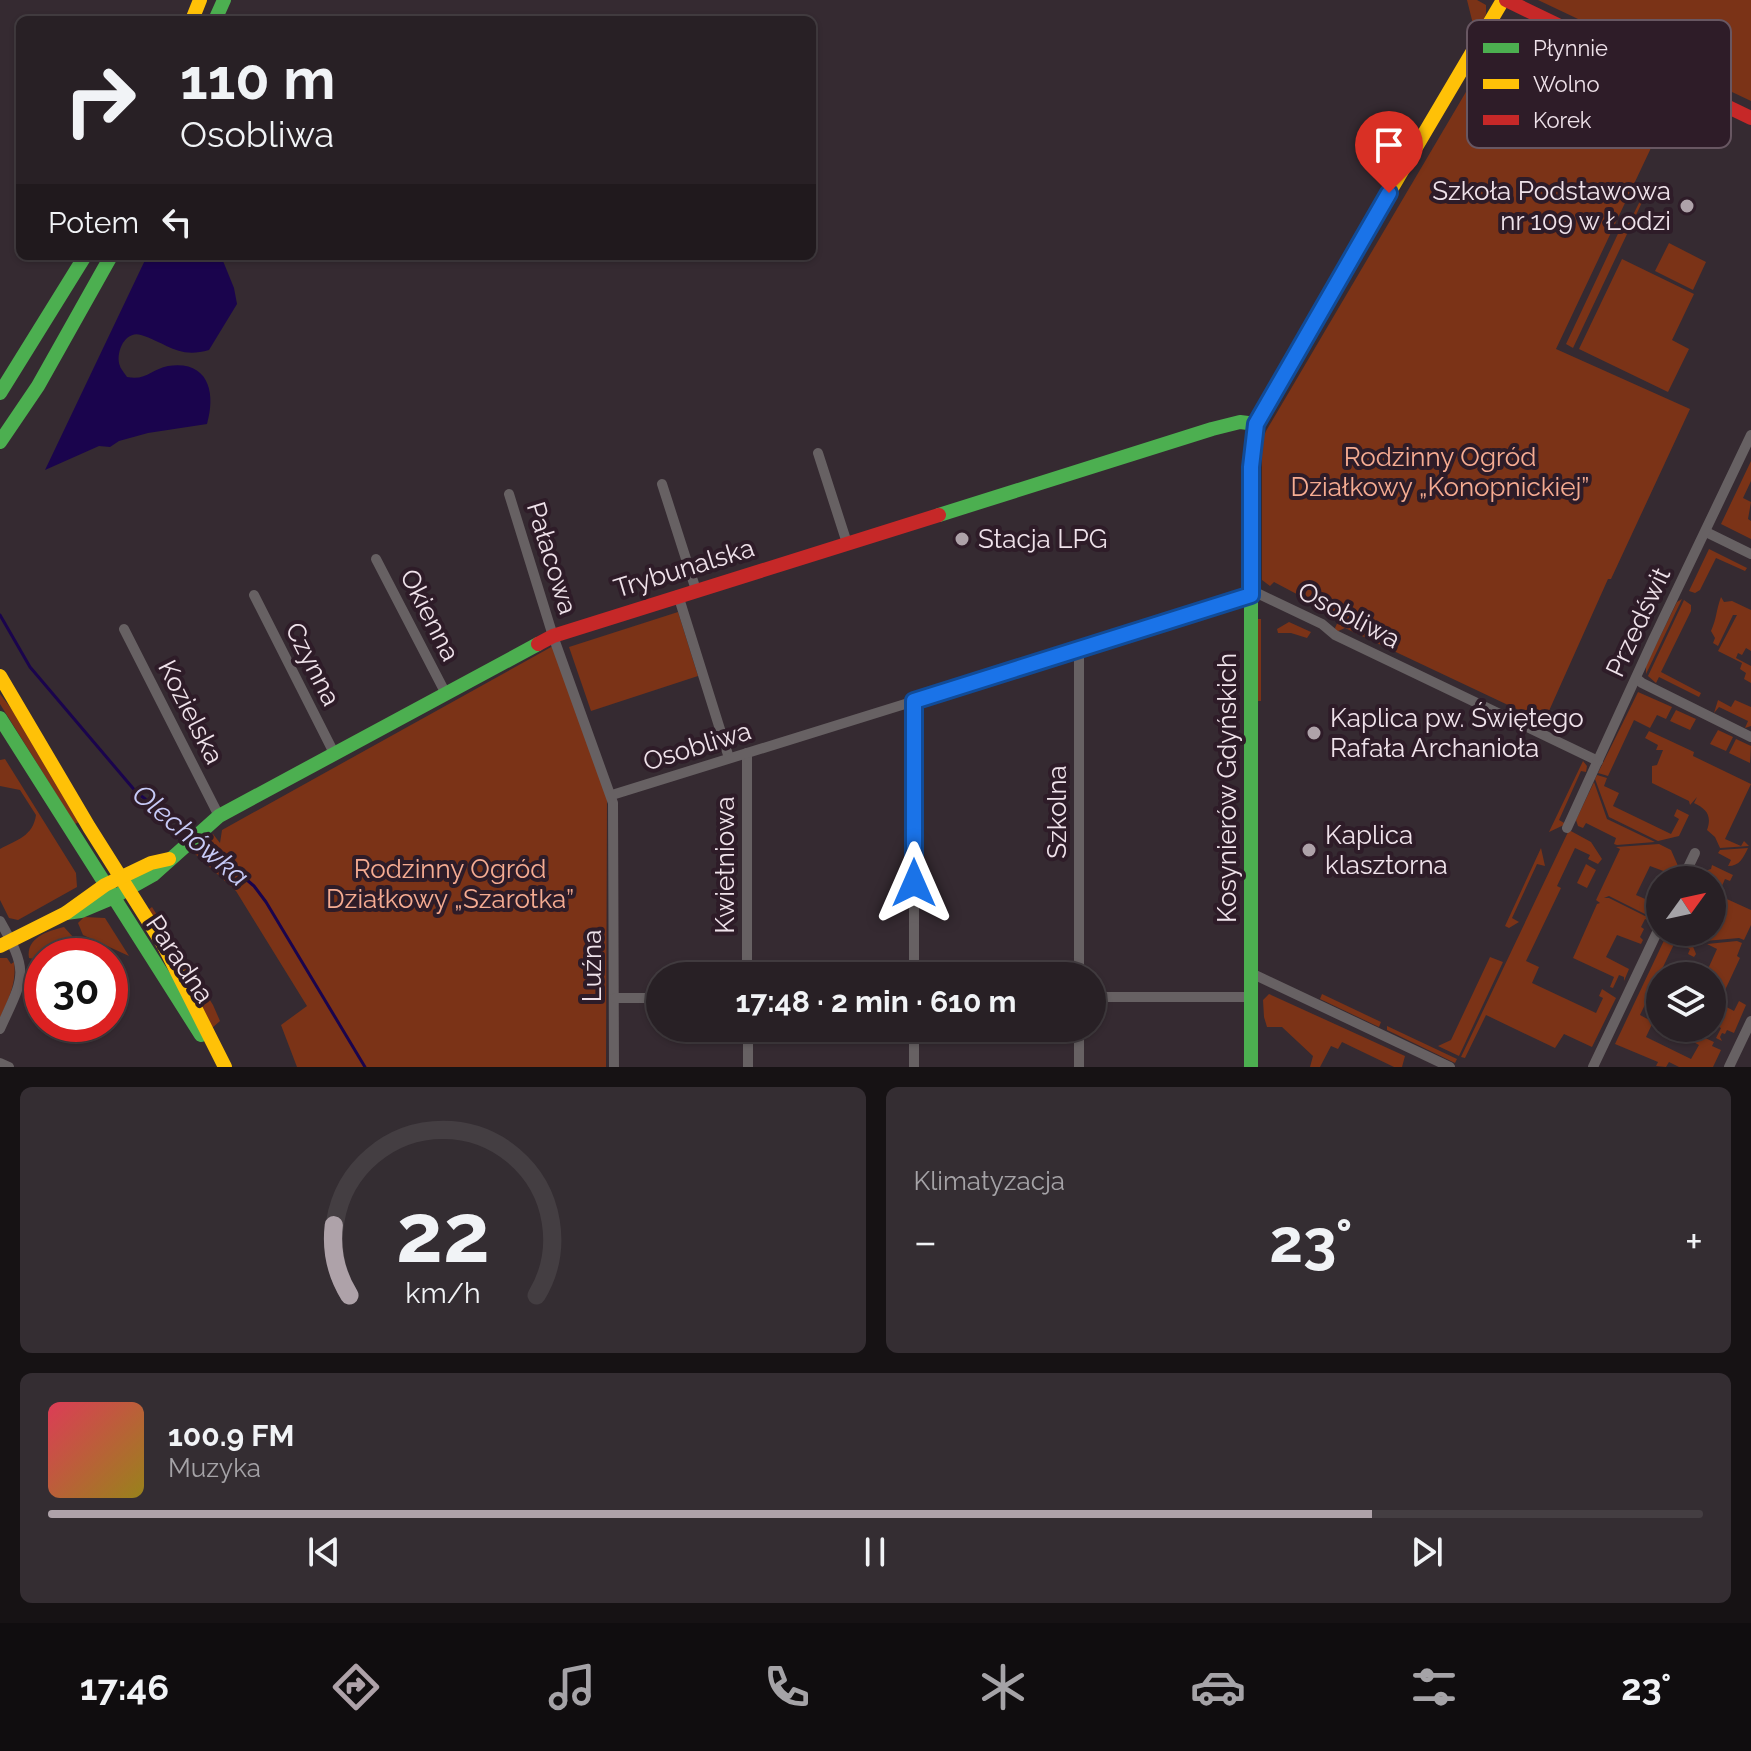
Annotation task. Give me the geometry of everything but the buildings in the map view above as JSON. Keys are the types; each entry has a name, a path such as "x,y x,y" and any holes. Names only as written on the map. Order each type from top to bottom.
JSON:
{"street":[{"path":"1504,0 1546,20"},
{"name":"Kosynierów Gdyńskich","path":"1492,20 1504,0"},
{"name":"Kosynierów Gdyńskich","path":"1251,1067 1251,467 1256,424 1467,63"},
{"path":"1731,108 1751,118"},
{"path":"0,393 83,260"},
{"path":"0,442 38,386 109,260"},
{"name":"Trybunalska","path":"6,943 66,913 78,902 161,869 219,816 553,636 1212,429 1240,422 1256,424"},
{"name":"Przedświt","path":"1567,828 1751,435"},
{"path":"818,453 847,543"},
{"path":"662,484 696,590"},
{"name":"Pałacowa","path":"509,494 553,636"},
{"path":"1706,532 1751,554"},
{"name":"Okienna","path":"376,559 445,692"},
{"name":"Osobliwa","path":"612,795 1079,648 1251,595 1263,594 1322,624 1335,635 1598,761"},
{"name":"Czynna","path":"254,595 334,753"},
{"name":"Kwietniowa","path":"678,595 729,758"},
{"name":"Kozielska","path":"124,629 219,816"},
{"name":"Luźna","path":"553,636 612,795 614,1067"},
{"name":"Szkolna","path":"1079,648 1079,962"},
{"name":"Paradna","path":"0,676 164,946 222,1062"},
{"path":"1637,679 1751,737"},
{"path":"914,701 914,962"},
{"name":"Paradna","path":"0,718 201,1035 222,1062"},
{"name":"Kwietniowa","path":"747,753 747,962"},
{"path":"1689,866 1695,853"},
{"path":"0,921 6,943 20,959 22,973 0,1029"},
{"path":"1593,1067 1650,946"},
{"path":"1251,973 1450,1067"},
{"path":"1106,997 1251,997"},
{"path":"615,998 646,998"},
{"path":"1729,1067 1751,1021"},
{"path":"748,1042 748,1067"},
{"path":"914,1042 914,1067"},
{"path":"1079,1042 1079,1067"},
{"path":"0,1063 9,1067"}],"green space":[{"path":"1467,0 1477,0 1486,5 1486,14 1483,20 1472,20"},
{"path":"1538,0 1751,0 1751,101 1731,92 1731,20 1580,20"},
{"name":"Rodzinny Ogród Działkowy „Konopnickiej”","path":"1467,90 1467,148 1651,148 1556,349 1690,409 1611,579 1608,579 1544,722 1345,628 1336,632 1340,617 1274,582 1270,586 1262,580 1262,440"},
{"path":"1643,195 1573,348 1566,344 1624,221 1629,223"},
{"path":"1669,243 1706,262 1693,290 1655,271"},
{"path":"1622,259 1694,294 1672,340 1689,349 1668,392 1579,349"},
{"path":"1751,461 1751,481 1743,498 1751,502 1748,519 1751,521 1751,539 1721,524"},
{"path":"1709,549 1747,568 1745,571 1716,558 1700,590 1695,593 1689,591"},
{"path":"1721,597 1724,602 1732,601 1751,610 1751,651 1746,648 1736,658 1751,666 1751,683 1744,679 1746,673 1740,669 1742,663 1718,651 1737,615 1733,615 1718,646 1713,643 1715,638 1711,631"},
{"path":"1682,599 1646,674 1646,665 1677,602"},
{"path":"1684,600 1691,605 1691,611 1661,672 1701,693 1699,697 1659,677 1656,683 1648,676"},
{"path":"678,612 698,676 591,711 569,647"},
{"path":"1257,619 1261,619 1261,701 1256,701"},
{"path":"1289,622 1311,632 1307,638 1278,633 1277,629"},
{"name":"Rodzinny Ogród Działkowy „Szarotka”","path":"553,646 607,796 606,1067 297,1067 281,1025 307,1006 236,891 194,853 213,834 220,843 222,830"},
{"path":"1638,692 1672,707 1666,719 1657,715 1650,728 1634,720 1608,776 1598,773"},
{"path":"0,694 16,715 79,822 75,824 0,704"},
{"path":"1718,700 1731,707 1735,700 1751,707 1751,726 1745,728 1748,721 1719,707 1714,713"},
{"path":"1676,710 1696,719 1690,730 1670,721"},
{"path":"1718,730 1733,737 1726,751 1710,744"},
{"path":"1649,731 1751,784 1725,839 1741,846 1744,841 1749,846 1720,848 1707,830 1707,814 1694,803 1697,797 1690,805 1689,801 1652,783 1652,766 1657,765 1663,750 1656,750 1658,745 1645,738"},
{"path":"1736,739 1751,746 1750,763 1729,753"},
{"path":"5,759 76,873 77,887 18,920 9,918 0,900 0,849 28,833 36,815 20,790 0,786 0,760"},
{"path":"1583,761 1587,766 1586,772 1581,771 1559,820 1566,824 1549,832"},
{"path":"1597,775 1607,778 1604,786 1619,793 1613,806 1671,834 1679,819 1674,816 1677,809 1689,815 1679,836 1658,841 1609,817 1595,779"},
{"path":"1594,782 1607,819 1655,842 1617,845 1614,844 1616,838 1586,823 1583,828 1578,826 1576,820"},
{"path":"1569,830 1591,842 1602,859 1598,864 1588,859 1590,855 1575,848 1557,886 1561,888 1526,961 1539,967 1532,983 1596,1013 1603,998 1599,996 1602,989 1616,998 1592,1047 1564,1034 1555,1048 1486,1015 1465,1058 1461,1057"},
{"path":"1659,844 1671,850 1678,866 1646,866 1646,874 1636,895 1646,899 1646,914 1609,896 1604,898 1646,916 1641,927 1644,929 1641,944 1617,935 1606,957 1629,969 1624,981 1624,977 1619,975 1613,988 1610,987 1614,977 1573,958 1600,903 1596,900 1620,849 1616,847"},
{"path":"1541,848 1545,866 1537,864 1512,918 1519,922 1509,928 1505,926"},
{"path":"1748,848 1741,861 1732,866 1728,866 1731,860 1718,853 1720,850"},
{"path":"1586,864 1596,870 1587,888 1577,883"},
{"path":"1726,872 1733,875 1730,881 1726,879"},
{"path":"1726,899 1751,910 1751,925 1744,940 1726,939"},
{"path":"152,907 213,1005 220,1021 212,1028 148,910"},
{"path":"84,917 105,918 118,938 90,938 83,935 78,923"},
{"path":"64,927 74,938 37,938"},
{"path":"1726,942 1742,943 1737,956 1740,958 1726,988 1726,962 1711,962 1717,949 1711,946 1726,946"},
{"path":"1661,946 1673,946 1665,962 1654,962"},
{"path":"1684,946 1693,946 1694,957 1688,954 1690,949"},
{"path":"1490,957 1503,962 1459,1056 1438,1046 1451,1040"},
{"path":"0,958 7,958 11,964 14,962 15,970 11,991 0,1018"},
{"path":"1646,978 1646,1002 1640,1015 1646,1018 1646,1042 1656,1042 1691,1059 1699,1045 1694,1042 1714,1042 1712,1046 1721,1050 1713,1067 1679,1067 1669,1062 1666,1067 1656,1066 1658,1062 1615,1044"},
{"path":"1269,994 1405,1056 1402,1067 1394,1067 1342,1042 1338,1049 1331,1046 1320,1067 1310,1067 1313,1056 1282,1027 1267,1027 1263,1000"},
{"path":"1322,994 1381,1022 1379,1027 1320,999"},
{"path":"1739,1001 1746,1005 1734,1033 1727,1030 1726,1007 1734,1011"},
{"path":"1387,1026 1457,1059 1455,1063 1387,1030"}],"shaded area":[{"path":"145,260 223,260 237,304 209,350 189,353 135,334 126,339 119,355 120,367 127,377 144,376 168,366 182,365 201,374 209,390 207,424 148,433 119,441 110,447 99,446 45,470"}],"waterway":[{"name":"Olechówka","path":"0,615 30,667 137,793 194,834"},
{"name":"Olechówka","path":"199,839 254,886 266,902 365,1067"}],"traffic: fast":[{"path":"217,16 224,0"},
{"path":"0,393 83,260"},
{"path":"0,442 38,386 109,260"},
{"path":"1251,1067 1251,467 1256,424 1340,276"},
{"path":"939,515 1212,429 1240,422 1256,424"},
{"path":"66,913 81,911 112,898 153,875 219,816 538,644"},
{"path":"0,718 201,1035"}],"traffic: slow":[{"path":"194,16 200,0"},
{"path":"1491,20 1503,0"},
{"path":"1340,276 1467,61"},
{"path":"0,676 164,946 225,1067"},
{"path":"0,946 66,913 105,885 151,863 169,859"}],"traffic: jam":[{"path":"1506,0 1548,20"},
{"path":"1731,108 1751,118"},
{"path":"538,644 553,636 939,515"}],"place":[{"name":"Szkoła Podstawowa nr 109 w Łodzi","path":"1687,206"},
{"name":"Stacja LPG","path":"962,539"},
{"name":"Kaplica pw. Świętego Rafała Archanioła","path":"1314,733"},
{"name":"Kaplica klasztorna","path":"1309,850"}],"route":[{"path":"914,883 914,701 1251,595 1251,467 1256,424 1389,193"}]}
